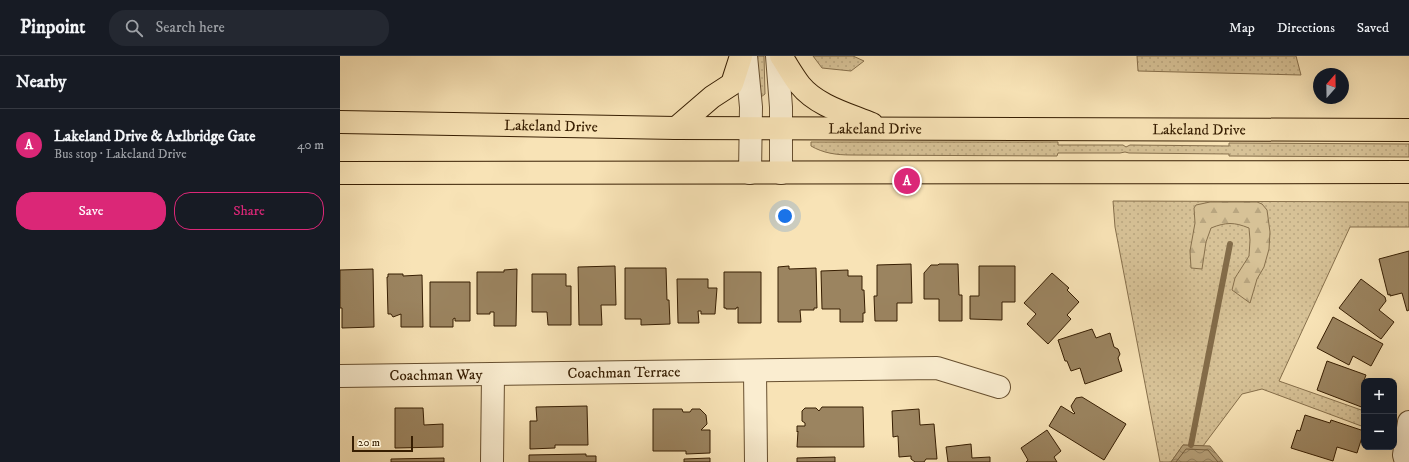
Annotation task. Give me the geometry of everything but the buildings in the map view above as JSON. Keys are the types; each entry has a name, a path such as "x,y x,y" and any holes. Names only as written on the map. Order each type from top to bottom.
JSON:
{"main road":[{"path":"676,128 712,98 732,84 741,56"},
{"path":"781,56 800,85 810,95 829,106 883,128"},
{"name":"Lakeland Drive","path":"342,121 676,128 1409,130"},
{"path":"340,173 1409,172"}],"street":[{"path":"746,56 751,107 750,173"},
{"path":"777,56 781,107 781,173"},
{"name":"Coachman Terrace","path":"493,375 937,368 999,387"},
{"path":"755,372 756,462"},
{"name":"Coachman Way","path":"340,376 493,375 492,462"},
{"path":"1406,462 1404,455 1409,422"}],"green space":[{"path":"756,56 764,56 765,94 761,97"},
{"path":"813,56 853,56 864,61 851,71 822,68"},
{"path":"1137,56 1296,56 1301,75 1138,71"},
{"path":"811,142 1058,142 1058,145 1123,145 1126,147 1130,145 1229,146 1229,143 1409,144 1409,157 1229,156 1229,154 1125,152 1058,153 1057,156 845,155 820,150 811,146"},
{"path":"1113,201 1409,202 1409,227 1350,227 1279,381 1361,410 1361,426 1262,389 1242,394 1203,446 1183,445 1171,462 1160,462 1115,227"},
{"path":"1210,202 1257,202 1262,204 1267,210 1270,232 1269,249 1264,267 1257,279 1250,303 1232,290 1235,278 1249,256 1249,228 1230,224 1211,228 1206,242 1202,269 1191,268 1190,251 1195,223 1194,208 1196,205"}],"water":[{"path":"1183,445 1210,446 1223,462 1171,462"}],"waterway":[{"path":"1191,445 1230,244"}],"place":[{"name":"Lakeland Drive & Axlbridge Gate","path":"907,181"}]}
